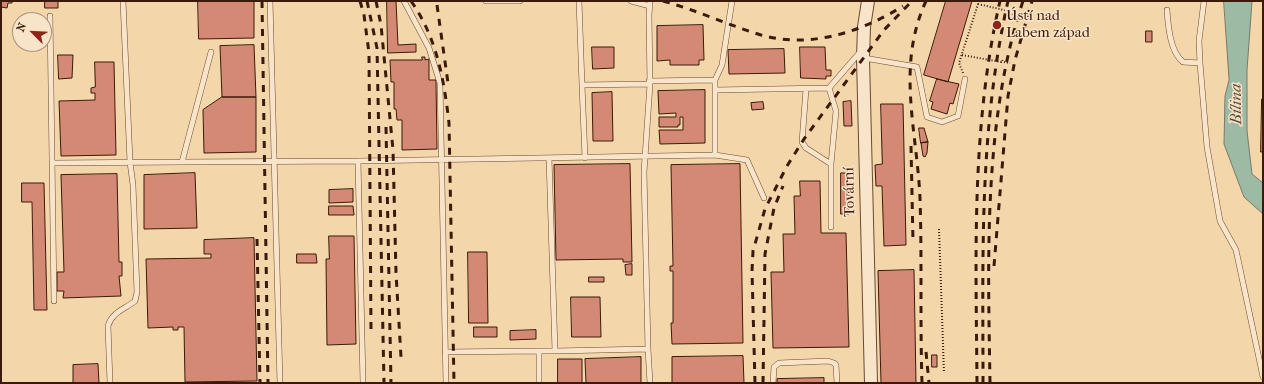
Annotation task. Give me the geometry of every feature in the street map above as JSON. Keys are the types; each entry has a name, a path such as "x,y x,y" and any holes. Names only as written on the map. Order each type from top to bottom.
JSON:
{"street":[{"name":"Tovární","path":"868,1 863,53 871,383"}],"lane":[{"path":"110,383 108,326 110,319 135,301 137,292 123,1"},
{"path":"270,1 280,383"},
{"path":"404,1 420,28 437,70 441,99 446,383"},
{"path":"486,1 520,1"},
{"path":"579,1 585,158"},
{"path":"631,1 650,3 649,82 645,156 646,294 650,383"},
{"path":"715,155 715,80 722,65 732,1"},
{"path":"1204,1 1199,42 1207,147 1220,221 1236,250 1263,377"},
{"path":"1167,10 1168,31 1178,57 1183,62 1200,63"},
{"path":"51,52 54,300"},
{"path":"182,162 211,52"},
{"path":"715,90 828,88 863,53 917,68 927,117 942,122 958,116 965,79"},
{"path":"582,85 715,80"},
{"path":"828,88 836,111 831,164 831,227"},
{"path":"806,89 802,142 806,148 831,164"},
{"path":"53,163 442,160 715,155 747,160 764,198"},
{"path":"548,158 554,351"},
{"path":"358,161 363,383"},
{"path":"445,352 648,349"},
{"path":"538,351 539,383"},
{"path":"773,383 774,367 779,363 828,361 831,361 836,365 837,383"}],"path":[{"path":"965,79 959,63 978,2 1008,11 1015,16 1022,18"},
{"path":"962,55 992,61 1001,62 1002,60 1003,62 1010,63"},
{"path":"939,229 944,373"}],"water":[{"name":"Bílina","path":"1224,1 1252,1 1247,70 1247,131 1252,174 1263,183 1263,214 1244,197 1224,144 1225,96 1229,80"}],"building":[{"path":"1,1 12,1 12,3 8,3 7,8 1,7"},
{"path":"45,1 58,1 58,8 45,8"},
{"path":"198,1 254,1 254,38 199,39"},
{"path":"387,1 396,1 398,45 416,44 416,52 388,53"},
{"path":"946,1 972,1 948,82 924,75"},
{"path":"703,25 704,60 699,60 699,65 670,65 670,60 657,61 657,26"},
{"path":"1146,31 1152,31 1152,42 1146,42"},
{"path":"254,45 256,97 222,97 220,46"},
{"path":"592,47 614,47 614,68 593,69"},
{"path":"800,47 825,47 826,70 831,70 831,76 826,76 826,79 801,78"},
{"path":"784,49 785,73 729,74 728,50"},
{"path":"58,55 73,55 72,78 59,79"},
{"path":"422,57 425,57 425,60 429,59 429,80 436,80 437,149 402,150 402,120 397,120 396,109 394,109 394,82 391,82 390,60 422,60"},
{"path":"95,62 114,62 116,155 61,156 59,101 95,100 95,93 91,93 91,88 95,87"},
{"path":"937,79 959,84 953,104 950,103 947,114 931,109 933,102 930,101"},
{"path":"705,90 705,143 660,144 659,130 683,130 683,117 680,117 680,125 678,125 678,127 659,127 659,117 676,117 676,113 659,114 658,91"},
{"path":"612,92 613,141 593,141 592,93"},
{"path":"222,97 256,97 256,152 204,153 203,110"},
{"path":"1262,99 1263,152 1261,152"},
{"path":"851,101 852,126 844,126 843,102"},
{"path":"763,102 764,109 752,110 751,103"},
{"path":"881,104 903,104 906,245 884,246 882,186 876,186 875,165 882,164"},
{"path":"919,128 924,128 928,142 921,143"},
{"path":"928,142 925,157 923,156 921,143"},
{"path":"630,164 632,262 623,262 623,259 556,260 554,165"},
{"path":"740,164 743,343 672,344 671,323 673,323 673,271 670,271 670,266 673,266 671,165"},
{"path":"195,173 197,228 144,229 144,175"},
{"path":"841,173 848,173 849,214 841,214"},
{"path":"117,174 119,262 122,262 122,276 119,276 121,296 63,298 64,291 57,291 57,272 64,272 61,175"},
{"path":"800,181 820,181 821,233 846,233 849,347 773,348 771,272 784,272 783,234 795,234 794,196 800,196"},
{"path":"22,183 44,183 47,310 34,310 32,202 22,202"},
{"path":"353,189 353,202 329,203 329,190"},
{"path":"329,206 353,206 354,215 329,215"},
{"path":"329,236 354,236 356,344 327,345 326,259 329,259"},
{"path":"254,238 257,381 185,382 184,327 178,327 178,330 173,330 173,327 148,328 146,259 211,258 211,254 204,254 204,240"},
{"path":"468,252 487,252 488,323 469,323"},
{"path":"297,254 316,254 317,263 297,263"},
{"path":"632,264 632,275 626,275 625,265"},
{"path":"914,270 916,383 881,383 878,271"},
{"path":"589,277 604,277 604,282 589,282"},
{"path":"571,297 600,297 601,337 572,337"},
{"path":"474,327 497,327 497,337 474,337"},
{"path":"536,330 536,339 510,340 510,331"},
{"path":"932,355 937,355 937,367 932,367"},
{"path":"743,356 744,383 672,383 672,357"},
{"path":"641,357 641,383 586,383 585,359"},
{"path":"558,359 582,359 582,383 558,383"},
{"path":"98,364 99,383 73,383 73,365"},
{"path":"824,378 824,383 777,383 777,379"}],"railway":[{"path":"262,1 268,383"},
{"path":"360,1 364,15 369,53 371,331"},
{"path":"367,1 377,48 384,383"},
{"path":"376,1 381,25 393,150 396,273 401,357"},
{"path":"411,1 427,30 438,60 445,91 449,123 454,383"},
{"path":"663,1 761,35 779,39 798,40 835,36 870,23 903,6"},
{"path":"755,383 752,271 753,251 765,209 787,166 804,139 884,30 912,1"},
{"path":"922,383 920,198 910,74 912,50 917,25 926,1"},
{"path":"977,383 977,191 984,96 1000,1"},
{"path":"983,383 983,239 987,144 999,49 1008,1"},
{"path":"990,383 989,239 994,142 1010,47 1023,1"},
{"path":"994,266 1008,96 1015,60 1032,1"},
{"path":"437,5 448,83"},
{"path":"386,127 391,383"},
{"path":"911,146 913,242"},
{"path":"763,383 765,254 774,208 783,186"},
{"path":"257,239 260,383"},
{"path":"926,352 929,383"}],"place":[{"name":"Ústí nad Labem západ","path":"997,25"}]}
